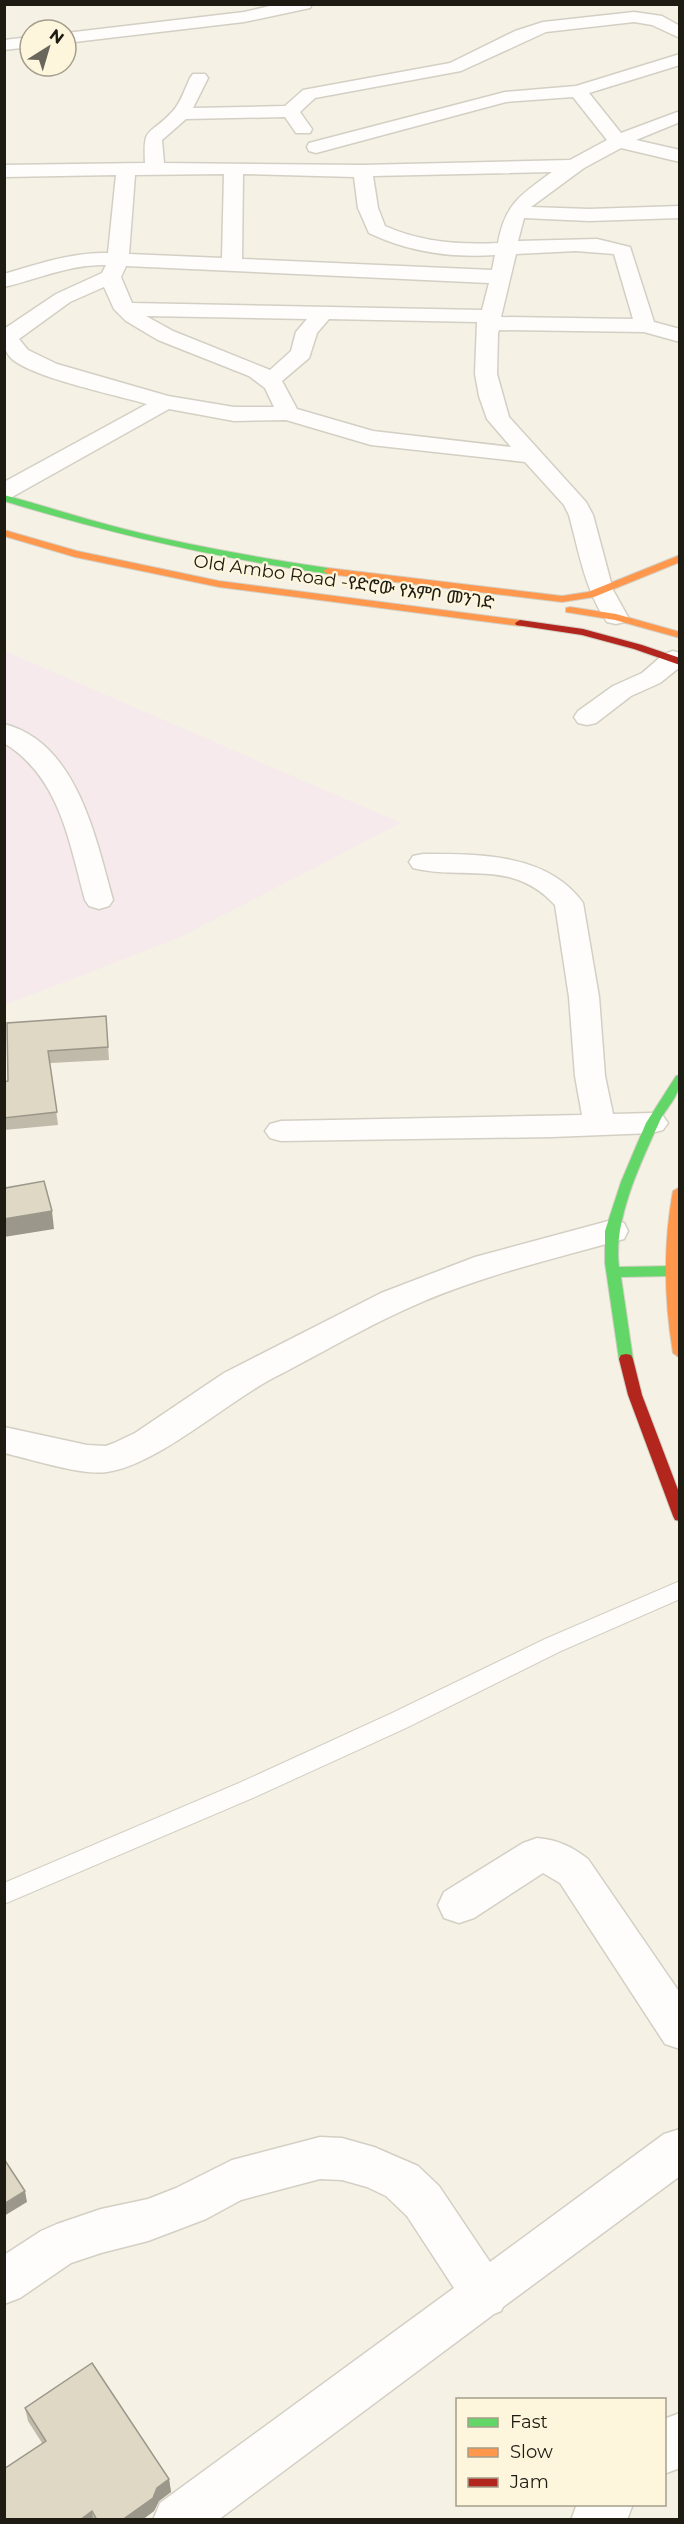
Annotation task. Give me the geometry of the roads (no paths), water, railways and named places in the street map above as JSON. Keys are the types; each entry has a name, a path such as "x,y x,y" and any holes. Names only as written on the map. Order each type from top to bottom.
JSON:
{"main road":[{"path":"4,498 84,525 132,538 193,550 370,576 562,599"},
{"name":"Old Ambo Road -የድሮው የአምቦ መንገድ","path":"4,533 66,553 194,580 583,633 677,652"},
{"path":"606,607 680,558"},
{"name":"Old Ambo Road -የድሮው የአምቦ መንገድ","path":"239,571 606,607 677,652"},
{"path":"680,1079 652,1123 628,1182 612,1231 613,1272 626,1357 635,1395 680,1516"},
{"path":"680,1191 671,1235 672,1314 680,1353"},
{"path":"613,1272 672,1271"}],"street":[{"path":"78,37 234,19 284,11 304,4"},
{"path":"181,114 290,111 304,96 316,92 455,67 521,35 567,23 634,16 656,21 680,33"},
{"path":"316,147 505,97 578,91 680,59"},
{"path":"455,67 505,97"},
{"path":"155,169 153,140 181,114 199,78"},
{"path":"578,91 617,141 680,156"},
{"path":"290,111 316,147 325,170"},
{"path":"562,599 606,607 581,514 574,502 498,419 492,406 484,365 488,320 507,249 510,226 525,202 572,166 617,141 680,116"},
{"path":"4,171 234,168 363,171 572,166"},
{"path":"232,266 234,168"},
{"path":"126,169 115,268 124,309 139,322 157,332 272,379 282,396 287,413"},
{"path":"363,171 368,208 376,229 396,237 451,249 507,249 597,244 618,247 623,251 645,326"},
{"path":"517,212 590,215 680,212"},
{"path":"4,281 82,260 115,268 232,266 500,277"},
{"path":"115,268 63,298 6,338 20,355 49,369 166,402 234,414 287,413 371,438 533,456"},
{"path":"124,309 323,313 645,326 680,336"},
{"path":"272,379 301,353 307,332 323,313"},
{"path":"4,492 166,402"},
{"path":"587,717 622,691 651,678 677,652"},
{"path":"4,732 32,748 51,766 66,792 99,900"},
{"path":"423,862 484,864 535,876 561,892 569,903 584,997 590,1076 600,1125"},
{"path":"281,1131 652,1123"},
{"path":"4,1440 87,1458 106,1459 126,1453 147,1442 236,1382 393,1301 487,1265 612,1231"},
{"path":"459,1905 537,1855 555,1857 574,1871 680,2030"},
{"path":"177,2520 680,2149"},
{"path":"4,2282 57,2246 101,2231 148,2220 190,2204 232,2181 320,2158 342,2159 374,2168 402,2181 423,2201 485,2295"},
{"path":"666,2448 680,2437"},
{"path":"595,2520 608,2506"}],"lane":[{"path":"4,1894 247,1790 398,1721 553,1645 680,1589"}]}
